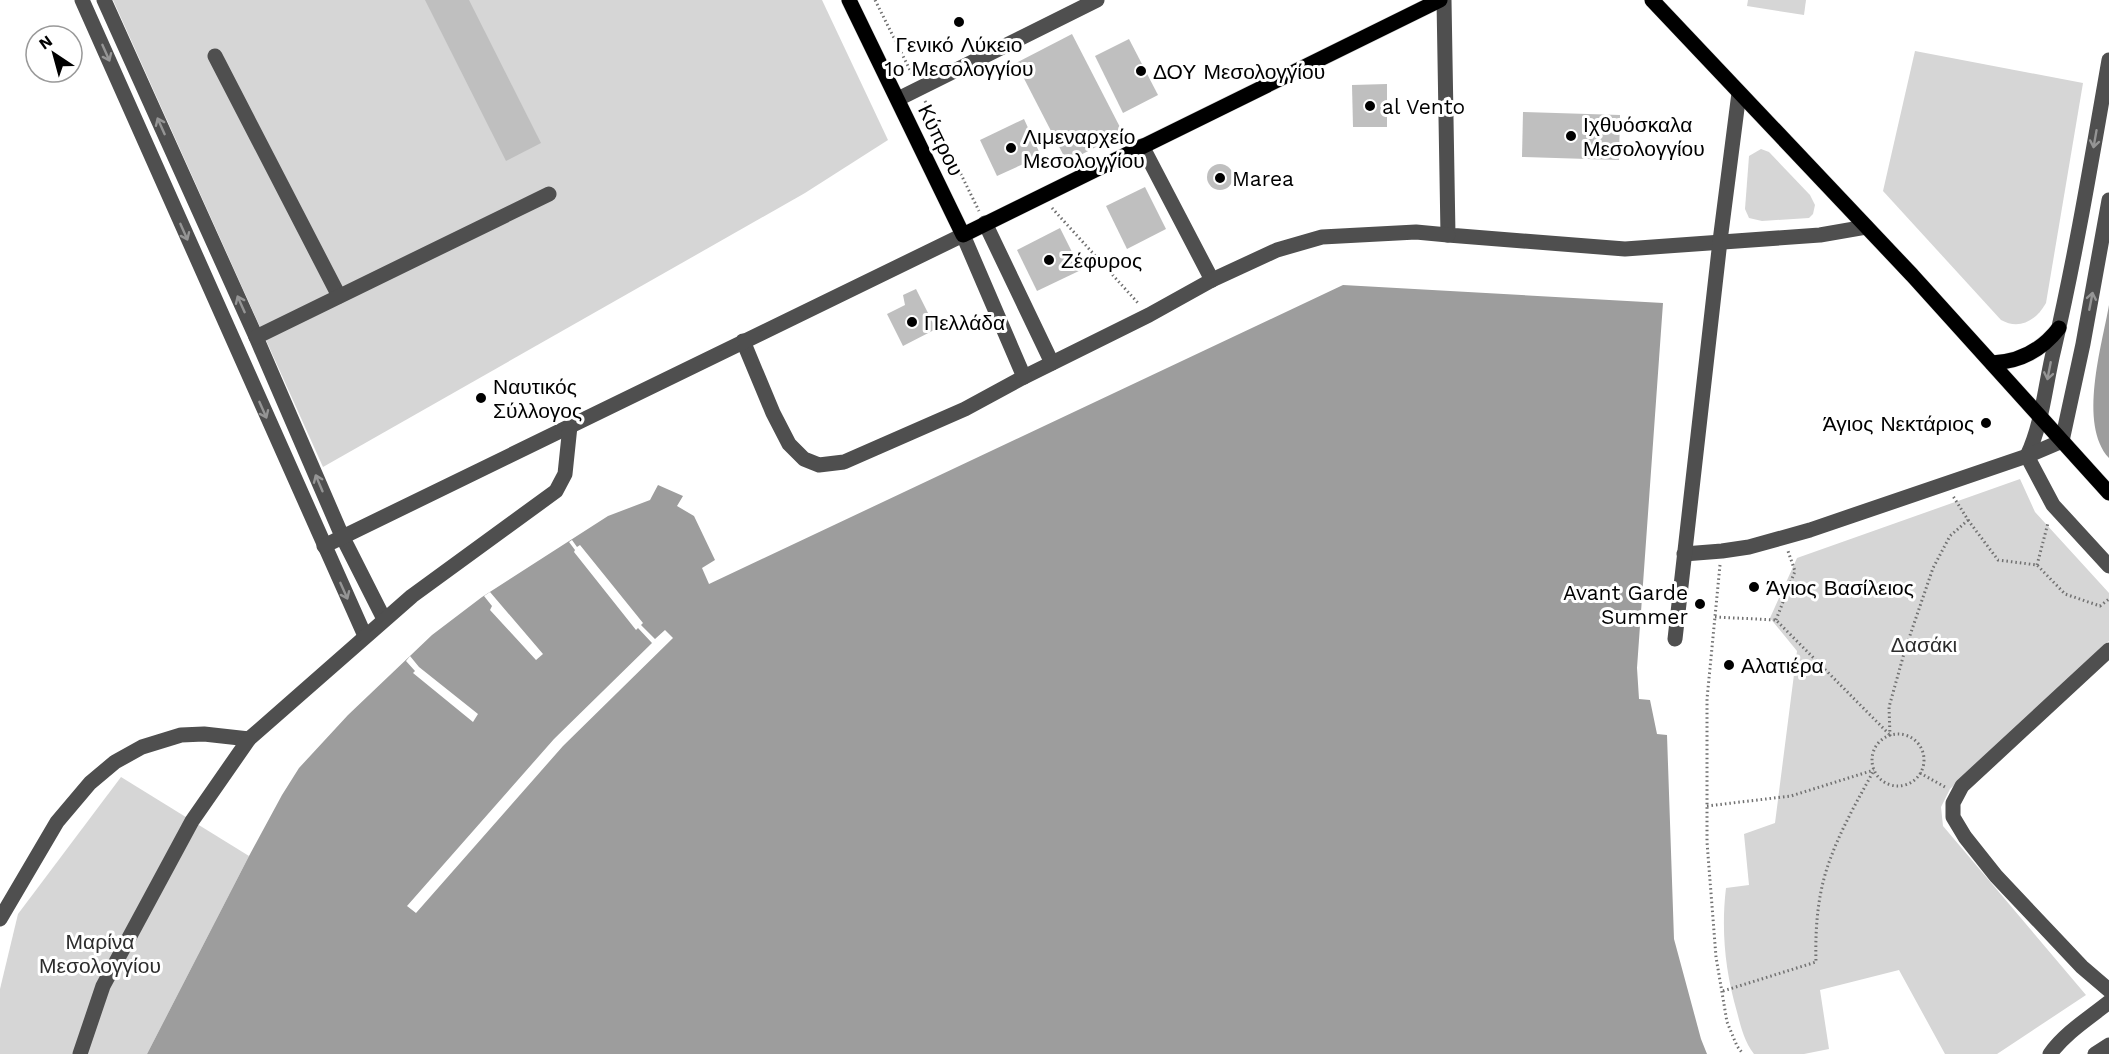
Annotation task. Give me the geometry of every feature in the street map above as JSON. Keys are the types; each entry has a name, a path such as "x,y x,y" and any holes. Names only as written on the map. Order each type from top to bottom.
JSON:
{"main road":[{"name":"Κύπρου","path":"849,0 963,235"},
{"path":"963,235 1442,0"},
{"path":"1652,0 1866,226 2109,493"},
{"path":"1992,363 2008,363 2028,355 2046,342 2059,328"}],"street":[{"path":"82,0 364,636"},
{"path":"104,0 256,337 342,536 384,619"},
{"path":"898,99 1097,0"},
{"path":"1442,0 1448,235"},
{"path":"215,56 339,296"},
{"path":"2109,60 2067,297 2041,417 2027,456 2053,505 2109,566"},
{"path":"1675,639 1739,93"},
{"path":"1142,146 1212,280"},
{"path":"256,337 549,194"},
{"path":"1684,554 1749,547 1784,538 2027,456 2062,441 2083,344 2109,200"},
{"path":"985,223 1052,363"},
{"path":"743,341 773,413 789,444 804,459 819,465 844,462 886,445 965,409 1149,315 1212,280 1277,250 1322,237 1416,232 1625,249 1820,235 1866,226"},
{"path":"324,546 963,235 1024,377"},
{"path":"80,1054 103,986 192,821 249,739 412,596 556,491 565,474 570,426"},
{"path":"2109,650 1962,786 1953,803 1953,818 1979,856 2082,967 2109,990"},
{"path":"0,919 57,822 90,783 115,762 142,747 181,735 204,734 249,739"},
{"path":"2050,1054 2055,1046 2109,1002"},
{"path":"2095,1054 2109,1045"}],"path":[{"name":"Κύπρου","path":"875,0 985,223"},
{"path":"1041,195 1149,315"},
{"path":"1944,483 1998,560 2037,565 2065,594 2100,606 2109,599"},
{"path":"2037,565 2053,505"},
{"path":"1890,736 1889,708 1905,650 1933,568 1950,536 1968,520"},
{"path":"1776,620 1795,571 1784,538"},
{"path":"1722,551 1707,699 1707,806 1716,957 1727,1022 1743,1054"},
{"path":"1714,616 1776,620 1890,736"},
{"path":"1899,734 1915,741 1923,756 1920,773 1908,784 1892,785 1884,782 1874,770 1872,762 1876,746 1890,736 1899,734"},
{"path":"1707,806 1791,796 1874,770"},
{"path":"1722,991 1816,962 1815,930 1821,890 1830,858 1874,770"},
{"path":"1920,773 1958,795"}],"green space":[{"path":"113,0 822,0 888,140 805,193 323,467"},
{"path":"1748,0 1806,0 1804,15 1747,6"},
{"path":"1915,51 2083,83 2046,303 2037,315 2021,324 2001,320 1883,191"},
{"path":"1761,149 1769,152 1810,195 1815,205 1813,214 1809,218 1762,221 1749,218 1745,209 1749,156"},
{"name":"Δασάκι","path":"2020,479 2035,512 2109,593 2109,641 1950,789 1941,807 1943,826 2086,995 1997,1054 1945,1054 1899,970 1820,990 1829,1049 1804,1054 1754,1054 1743,1034 1730,981 1724,935 1726,888 1749,885 1744,834 1775,823 1797,651 1770,618 1797,558"},
{"name":"Μαρίνα Μεσολογγίου","path":"121,777 249,856 147,1054 0,1054 0,989 18,914"}],"shaded area":[{"path":"1343,285 1663,303 1637,668 1639,699 1650,700 1657,734 1667,735 1674,939 1707,1054 147,1054 249,856 299,768 348,715 432,635 482,597 608,516 650,500 658,485 683,496 677,506 694,516 715,560 702,568 709,584"},
{"path":"2109,305 2109,458 2100,443 2095,426 2094,405 2098,362"}],"pier":[{"path":"572,540 577,547 580,545 643,623 641,625 655,639 665,630 673,638 563,746 416,913 407,906 554,739 652,643 638,628 636,630 574,552 569,542"},
{"path":"490,592 543,654 536,660 490,610 492,606 484,596"},
{"path":"410,656 419,667 478,714 473,722 413,673 415,671 406,661"}],"building":[{"path":"425,0 469,0 541,143 506,161"},
{"path":"1072,34 1123,133 1067,162 1016,63"},
{"path":"1129,39 1158,95 1123,113 1095,56"},
{"name":"al Vento","path":"1387,84 1387,127 1353,127 1352,85"},
{"name":"Ιχθυόσκαλα Μεσολογγίου","path":"1523,112 1620,115 1619,160 1522,157"},
{"name":"Λιμεναρχείο Μεσολογγίου","path":"1024,119 1041,156 997,176 980,140"},
{"name":"Marea","path":"1220,164 1229,168 1233,177 1229,186 1220,190 1211,186 1207,177 1211,168"},
{"path":"1145,187 1166,229 1127,249 1106,206"},
{"name":"Ζέφυρος","path":"1060,228 1081,270 1037,291 1017,250"},
{"name":"Πελλάδα","path":"916,289 936,329 903,346 887,314 905,305 903,295"}],"place":[{"name":"Γενικό Λύκειο 1ο Μεσολογγίου","path":"959,22"},
{"name":"ΔΟΥ Μεσολογγίου","path":"1141,71"},
{"name":"al Vento","path":"1370,106"},
{"name":"Ιχθυόσκαλα Μεσολογγίου","path":"1571,136"},
{"name":"Λιμεναρχείο Μεσολογγίου","path":"1011,148"},
{"name":"Marea","path":"1220,178"},
{"name":"Ζέφυρος","path":"1049,260"},
{"name":"Πελλάδα","path":"912,322"},
{"name":"Ναυτικός Σύλλογος","path":"481,398"},
{"name":"Άγιος Νεκτάριος","path":"1986,423"},
{"name":"Άγιος Βασίλειος","path":"1754,587"},
{"name":"Avant Garde Summer","path":"1700,604"},
{"name":"Αλατιέρα","path":"1729,665"}]}
